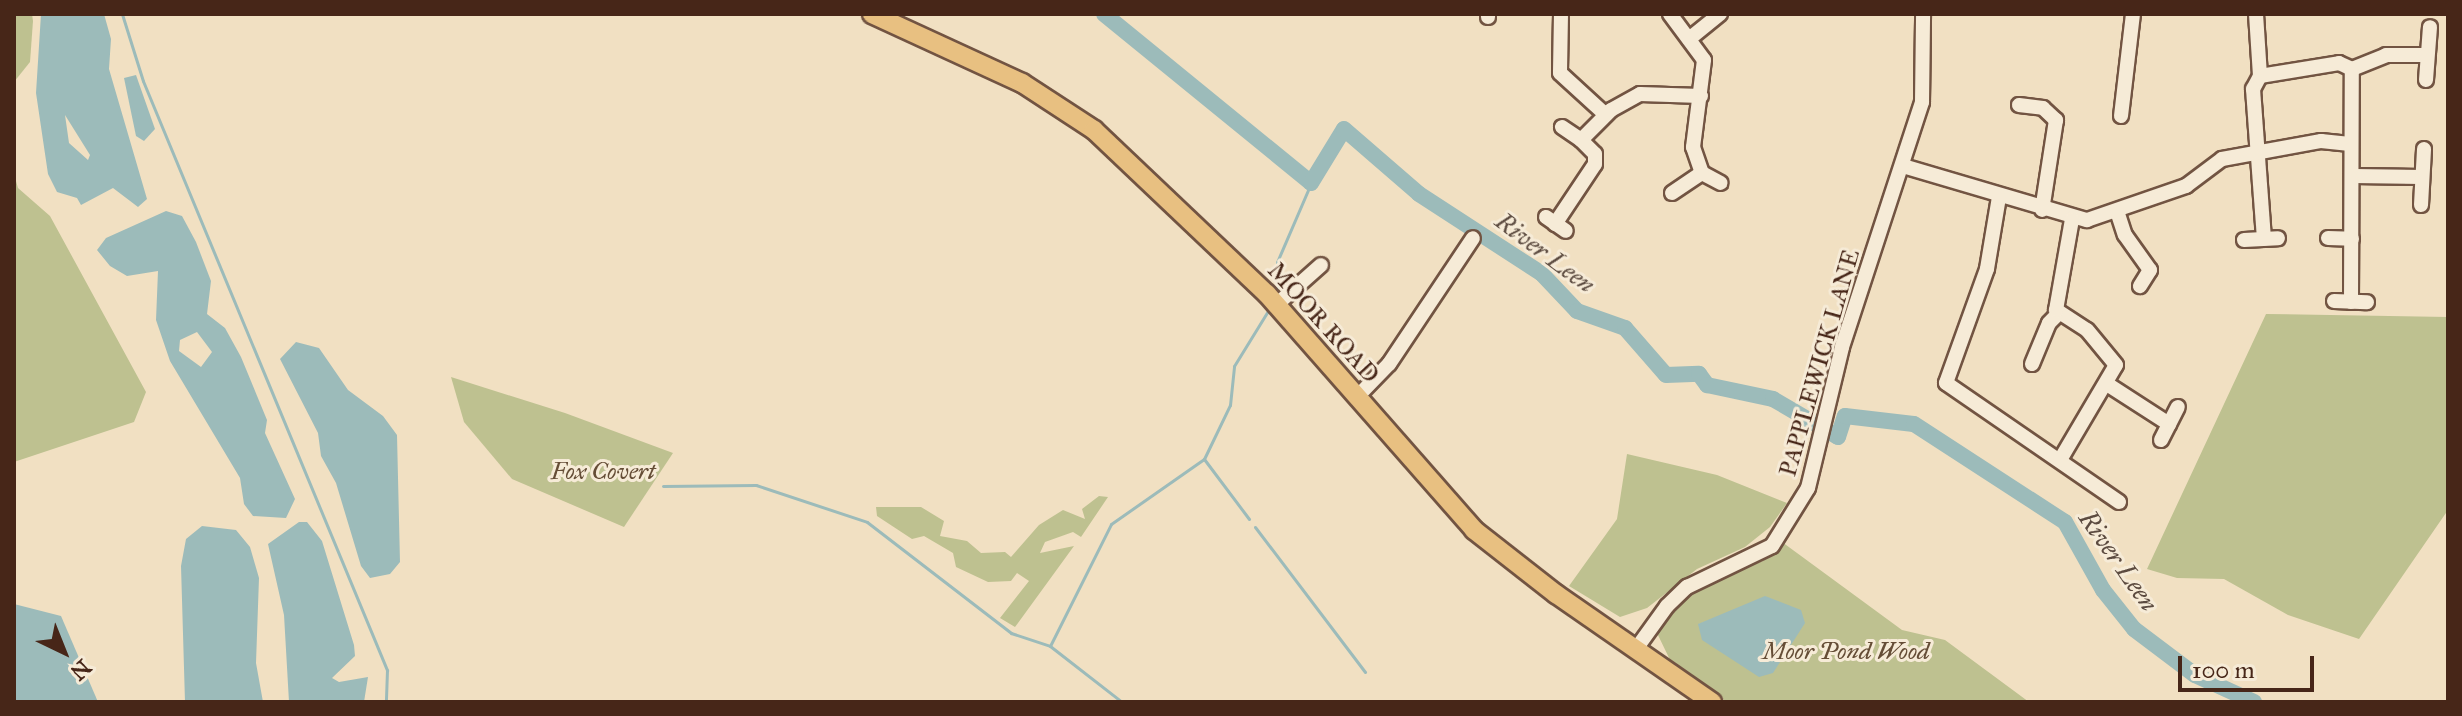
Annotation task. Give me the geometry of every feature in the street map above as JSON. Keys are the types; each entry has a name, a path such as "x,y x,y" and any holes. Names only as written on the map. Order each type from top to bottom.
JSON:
{"main road":[{"name":"MOOR ROAD","path":"872,14 1022,83 1094,130 1276,305 1488,542 1712,702"}],"street":[{"path":"1561,14 1560,73 1606,115"},
{"path":"1670,14 1706,66 1693,147 1702,173 1721,183"},
{"path":"1689,39 1720,14"},
{"name":"PAPPLEWICK LANE","path":"1636,649 1677,596 1699,580 1760,556 1794,516 1815,470 1842,347 1903,166 1926,74 1923,14"},
{"path":"2125,109 2133,14"},
{"path":"2244,240 2271,238 2258,152 2253,89 2260,76 2256,14"},
{"path":"2426,80 2430,27"},
{"path":"2260,76 2339,63 2352,69 2386,55 2427,55"},
{"path":"2351,302 2354,176 2350,144 2354,133 2352,69"},
{"path":"2043,108 2046,92"},
{"path":"1581,140 1606,115 1640,94 1701,96"},
{"path":"2019,105 2043,108 2056,120 2042,210"},
{"path":"1556,224 1595,164 1595,154 1562,127"},
{"path":"1903,166 2072,219 2117,211 2186,186 2222,159 2321,141 2350,144"},
{"path":"2421,205 2424,149"},
{"path":"1672,193 1702,173"},
{"path":"2354,176 2422,177"},
{"path":"1999,197 1987,269 1946,383 2119,502"},
{"path":"2117,211 2125,235 2150,270 2140,286"},
{"path":"2032,364 2049,323 2058,314 2060,264 2072,219"},
{"path":"1357,397 1389,364 1473,238"},
{"path":"2328,238 2352,239"},
{"path":"1276,305 1321,265"},
{"path":"2334,301 2367,302"},
{"path":"2058,314 2081,325 2113,355 2116,365 2060,460"},
{"path":"2107,384 2169,424"},
{"path":"2161,440 2178,407"}],"green space":[{"path":"14,14 32,14 33,21 30,62 14,82"},
{"path":"14,174 18,188 50,216 146,392 134,422 14,462"},
{"path":"2266,314 2448,317 2448,510 2359,639 2288,615 2224,579 2177,578 2147,569"},
{"name":"Fox Covert","path":"451,377 565,413 673,453 624,527 512,479 464,422"},
{"path":"1627,454 1717,475 1787,503 1770,527 1745,547 1697,569 1647,608 1620,617 1569,586 1617,519"},
{"path":"1099,496 1108,497 1081,537 1073,532 1045,542 1040,553 1074,546 1015,627 1000,618 1029,581 1017,573 1011,581 988,582 956,567 953,553 924,536 912,539 877,516 876,507 921,507 944,521 940,536 967,541 981,553 1005,552 1011,557 1039,525 1063,510 1085,519 1082,509"},
{"name":"Moor Pond Wood","path":"1782,542 1902,630 1945,640 2029,702 1727,702 1672,664 1656,631 1663,617 1708,583 1763,561","holes":["1801,610 1699,624 1729,613"]}],"water":[{"path":"41,14 104,14 111,39 109,69 147,199 138,207 113,188 81,205 77,198 57,192 48,174 36,93","holes":["65,115 90,155 88,160 69,143"]},
{"path":"136,75 155,129 144,141 136,136 124,78"},
{"path":"166,211 182,216 211,281 207,314 225,328 241,357 267,420 265,433 295,499 286,518 253,516 244,504 240,478 170,361 156,320 158,271 127,276 110,266 97,250 106,238","holes":["197,332 212,352 201,367 179,351 180,340"]},
{"path":"296,342 319,348 348,390 383,416 397,435 400,562 390,574 370,578 361,566 336,483 321,456 318,433 280,359"},
{"path":"299,522 307,522 322,541 354,645 355,656 332,678 339,682 368,677 364,702 289,702 284,615 268,544"},
{"path":"202,526 236,530 250,547 259,578 256,663 263,702 185,702 181,566 186,539"},
{"path":"1765,596 1801,610 1805,623 1773,673 1759,677 1702,640 1698,624"},
{"path":"14,604 61,616 98,702 14,702"}],"waterway":[{"path":"122,14 143,81 387,670 386,702"},
{"name":"River Leen","path":"1104,14 1311,183 1344,129 1419,194 1542,274 1577,311 1625,328 1666,375 1699,374 1707,385 1773,399 1838,437 1845,416 1914,424 2065,522 2103,590 2134,629 2195,675 2254,702"},
{"path":"1278,291 1277,262 1311,183"},
{"path":"1050,646 1111,524 1204,459 1230,405 1234,366 1269,309"},
{"path":"1204,459 1249,519"},
{"path":"663,486 756,485 867,522 1011,633 1050,646 1122,702"},
{"path":"1255,527 1365,672"}]}
